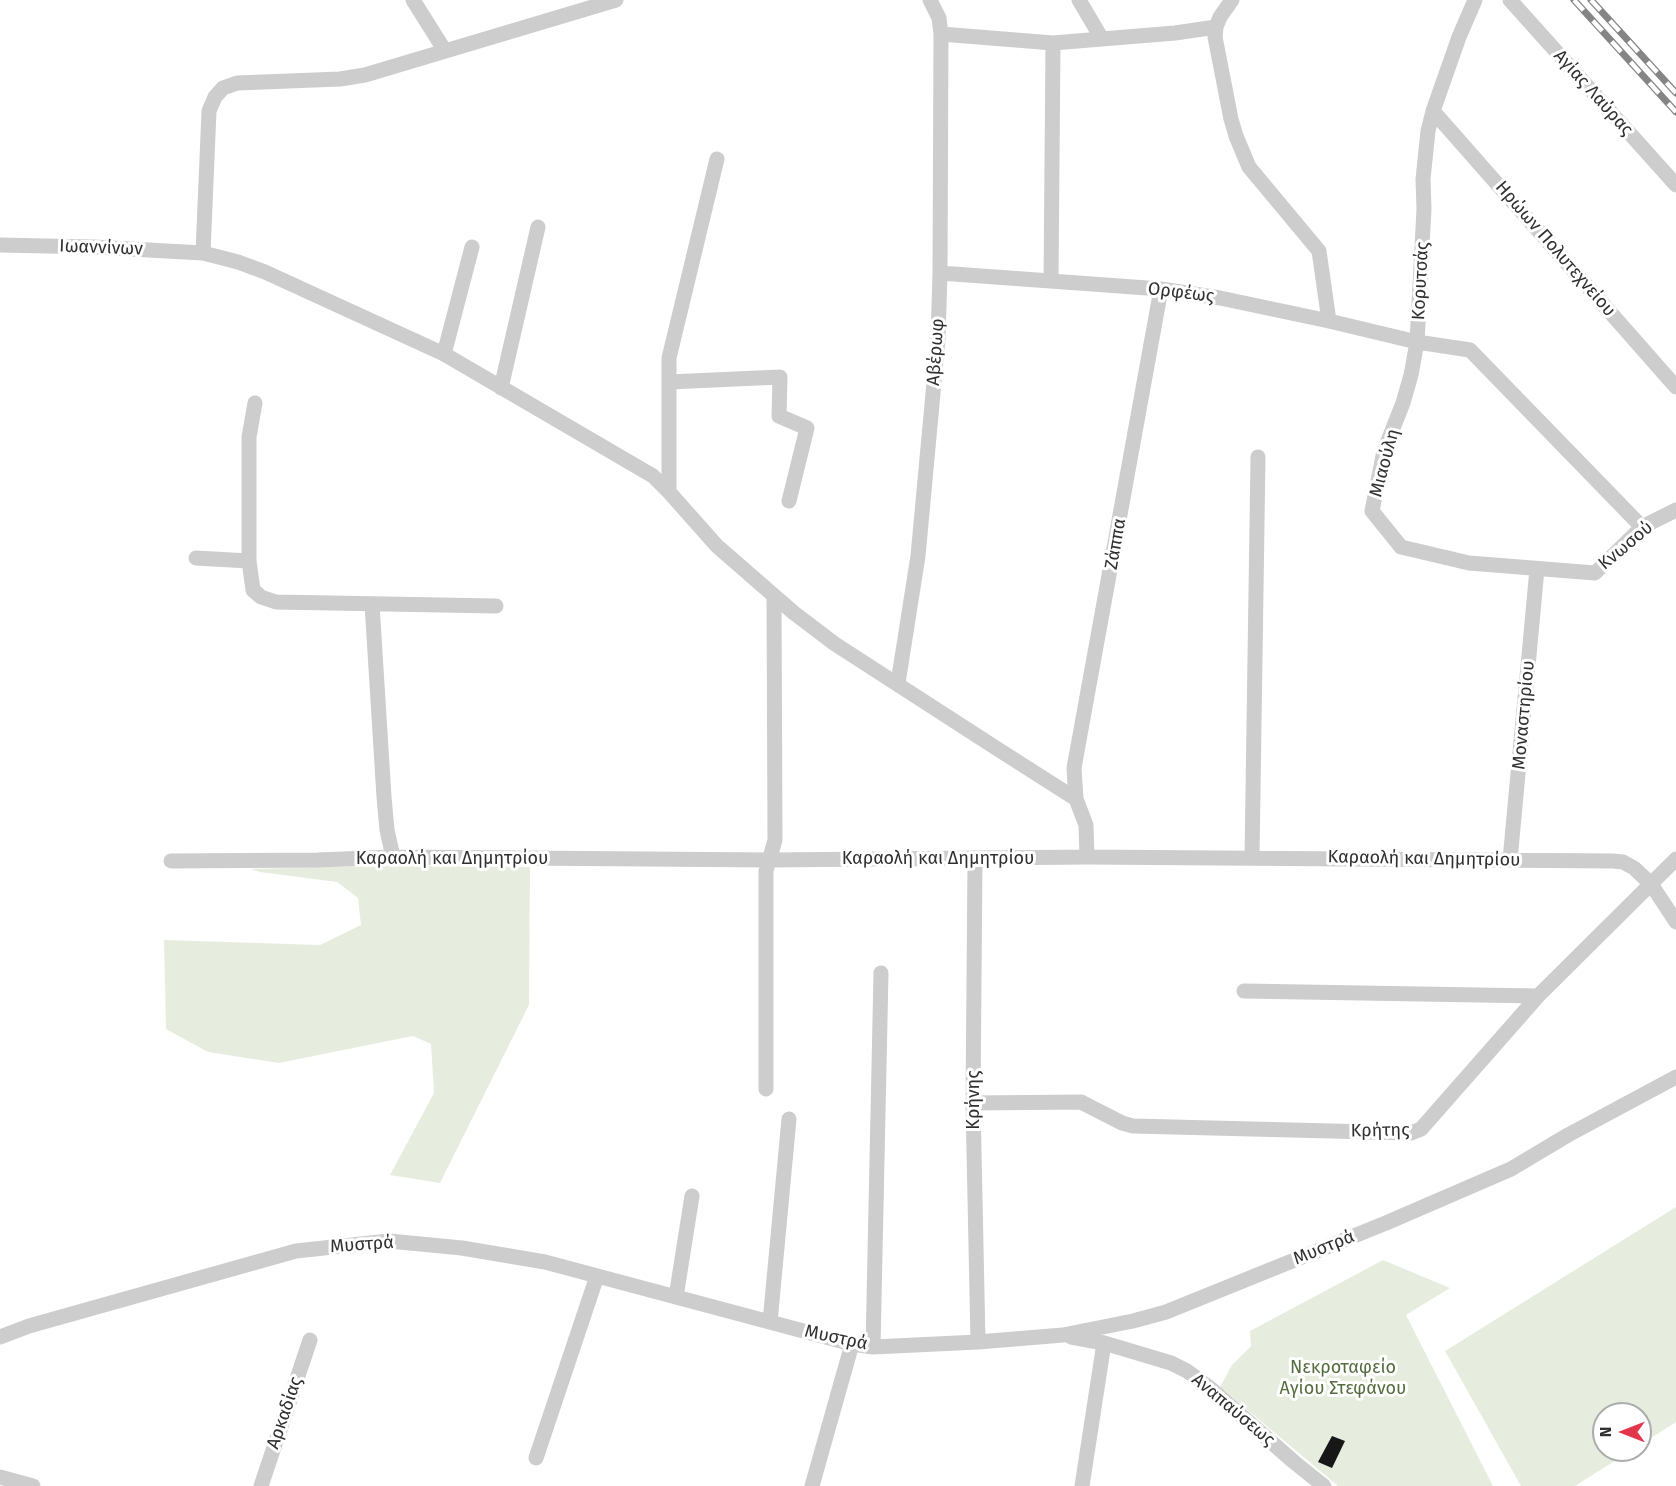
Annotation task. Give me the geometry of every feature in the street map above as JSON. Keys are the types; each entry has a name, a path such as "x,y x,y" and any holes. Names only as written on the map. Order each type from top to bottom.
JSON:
{"street":[{"path":"413,0 445,51"},
{"path":"203,253 209,111 215,97 223,88 237,83 340,79 365,75 616,0"},
{"name":"Αβέρωφ","path":"898,683 918,556 938,339 942,34 939,18 930,0"},
{"path":"1079,0 1102,39"},
{"path":"1232,0 1216,27 1218,54 1231,119 1249,167 1319,250 1329,321"},
{"name":"Κορυτσάς","path":"1475,0 1459,37 1428,131 1423,179 1424,209 1417,342 1470,350 1642,527"},
{"name":"Αγίας Λαύρας","path":"1510,0 1676,185"},
{"path":"942,34 1053,43 1175,33 1216,27"},
{"path":"1051,281 1053,43"},
{"name":"Ηρώων Πολυτεχνείου","path":"1433,111 1676,387"},
{"path":"669,492 669,358 717,159"},
{"path":"501,388 538,227"},
{"name":"Ιωαννίνων","path":"0,245 203,253 265,272 444,354 652,476 717,546 774,596 835,644 1076,799"},
{"path":"444,354 472,247"},
{"name":"Ορφέως","path":"940,273 1161,289 1221,298 1417,342"},
{"name":"Ζάππα","path":"1087,857 1086,825 1076,799 1074,768 1161,289"},
{"name":"Μιαούλη","path":"1417,342 1403,403 1384,451 1372,511 1401,547 1469,563 1537,569"},
{"path":"669,382 780,377 779,416 807,428 789,501"},
{"path":"255,403 249,437 249,561 253,590 261,597 276,602 496,606"},
{"path":"1252,858 1258,457"},
{"name":"Κνωσού","path":"1537,569 1595,573 1642,527 1676,510"},
{"path":"196,558 249,561"},
{"name":"Μοναστηρίου","path":"1510,860 1537,569"},
{"path":"766,1089 766,871 775,840 774,596"},
{"path":"372,604 385,808 393,857"},
{"name":"Καραολή και Δημητρίου","path":"171,861 393,857 771,860 1087,857 1613,861 1623,862 1634,868 1652,884 1676,922"},
{"name":"Κρήνης","path":"975,858 973,1103 978,1342"},
{"name":"Κρήτης","path":"973,1103 1081,1102 1122,1123 1133,1126 1411,1133 1421,1130 1538,996 1676,859"},
{"path":"873,1347 881,973"},
{"path":"1244,991 1538,996"},
{"name":"Μυστρά","path":"0,1337 28,1326 296,1251 389,1241 443,1246 545,1262 852,1344 873,1347 1063,1335 1133,1322 1166,1312 1386,1223 1511,1169 1568,1135 1676,1077"},
{"path":"770,1322 789,1119"},
{"path":"676,1297 692,1196"},
{"path":"536,1458 597,1276"},
{"name":"Αναπαύσεως","path":"1063,1335 1104,1343 1161,1360 1187,1371 1324,1486"},
{"name":"Αρκαδίας","path":"261,1486 310,1340"},
{"path":"1082,1486 1104,1343"},
{"path":"812,1486 852,1344"},
{"path":"0,1477 33,1486"}],"green space":[{"path":"397,865 530,867 529,1005 440,1183 390,1175 434,1093 431,1044 413,1036 279,1063 208,1052 166,1029 164,940 320,945 361,925 358,898 337,882 251,869"},
{"path":"1676,1207 1676,1422 1652,1437 1652,1402 1592,1402 1592,1462 1613,1462 1575,1486 1521,1486 1445,1351"},
{"name":"Νεκροταφείο Αγίου Στεφάνου","path":"1383,1260 1450,1288 1406,1315 1493,1486 1338,1486 1220,1387 1232,1365 1251,1346 1250,1331"}],"building":[{"path":"1332,1436 1345,1441 1332,1468 1318,1462"}],"railway":[{"path":"1574,0 1676,112"},
{"path":"1591,0 1676,93"}]}
